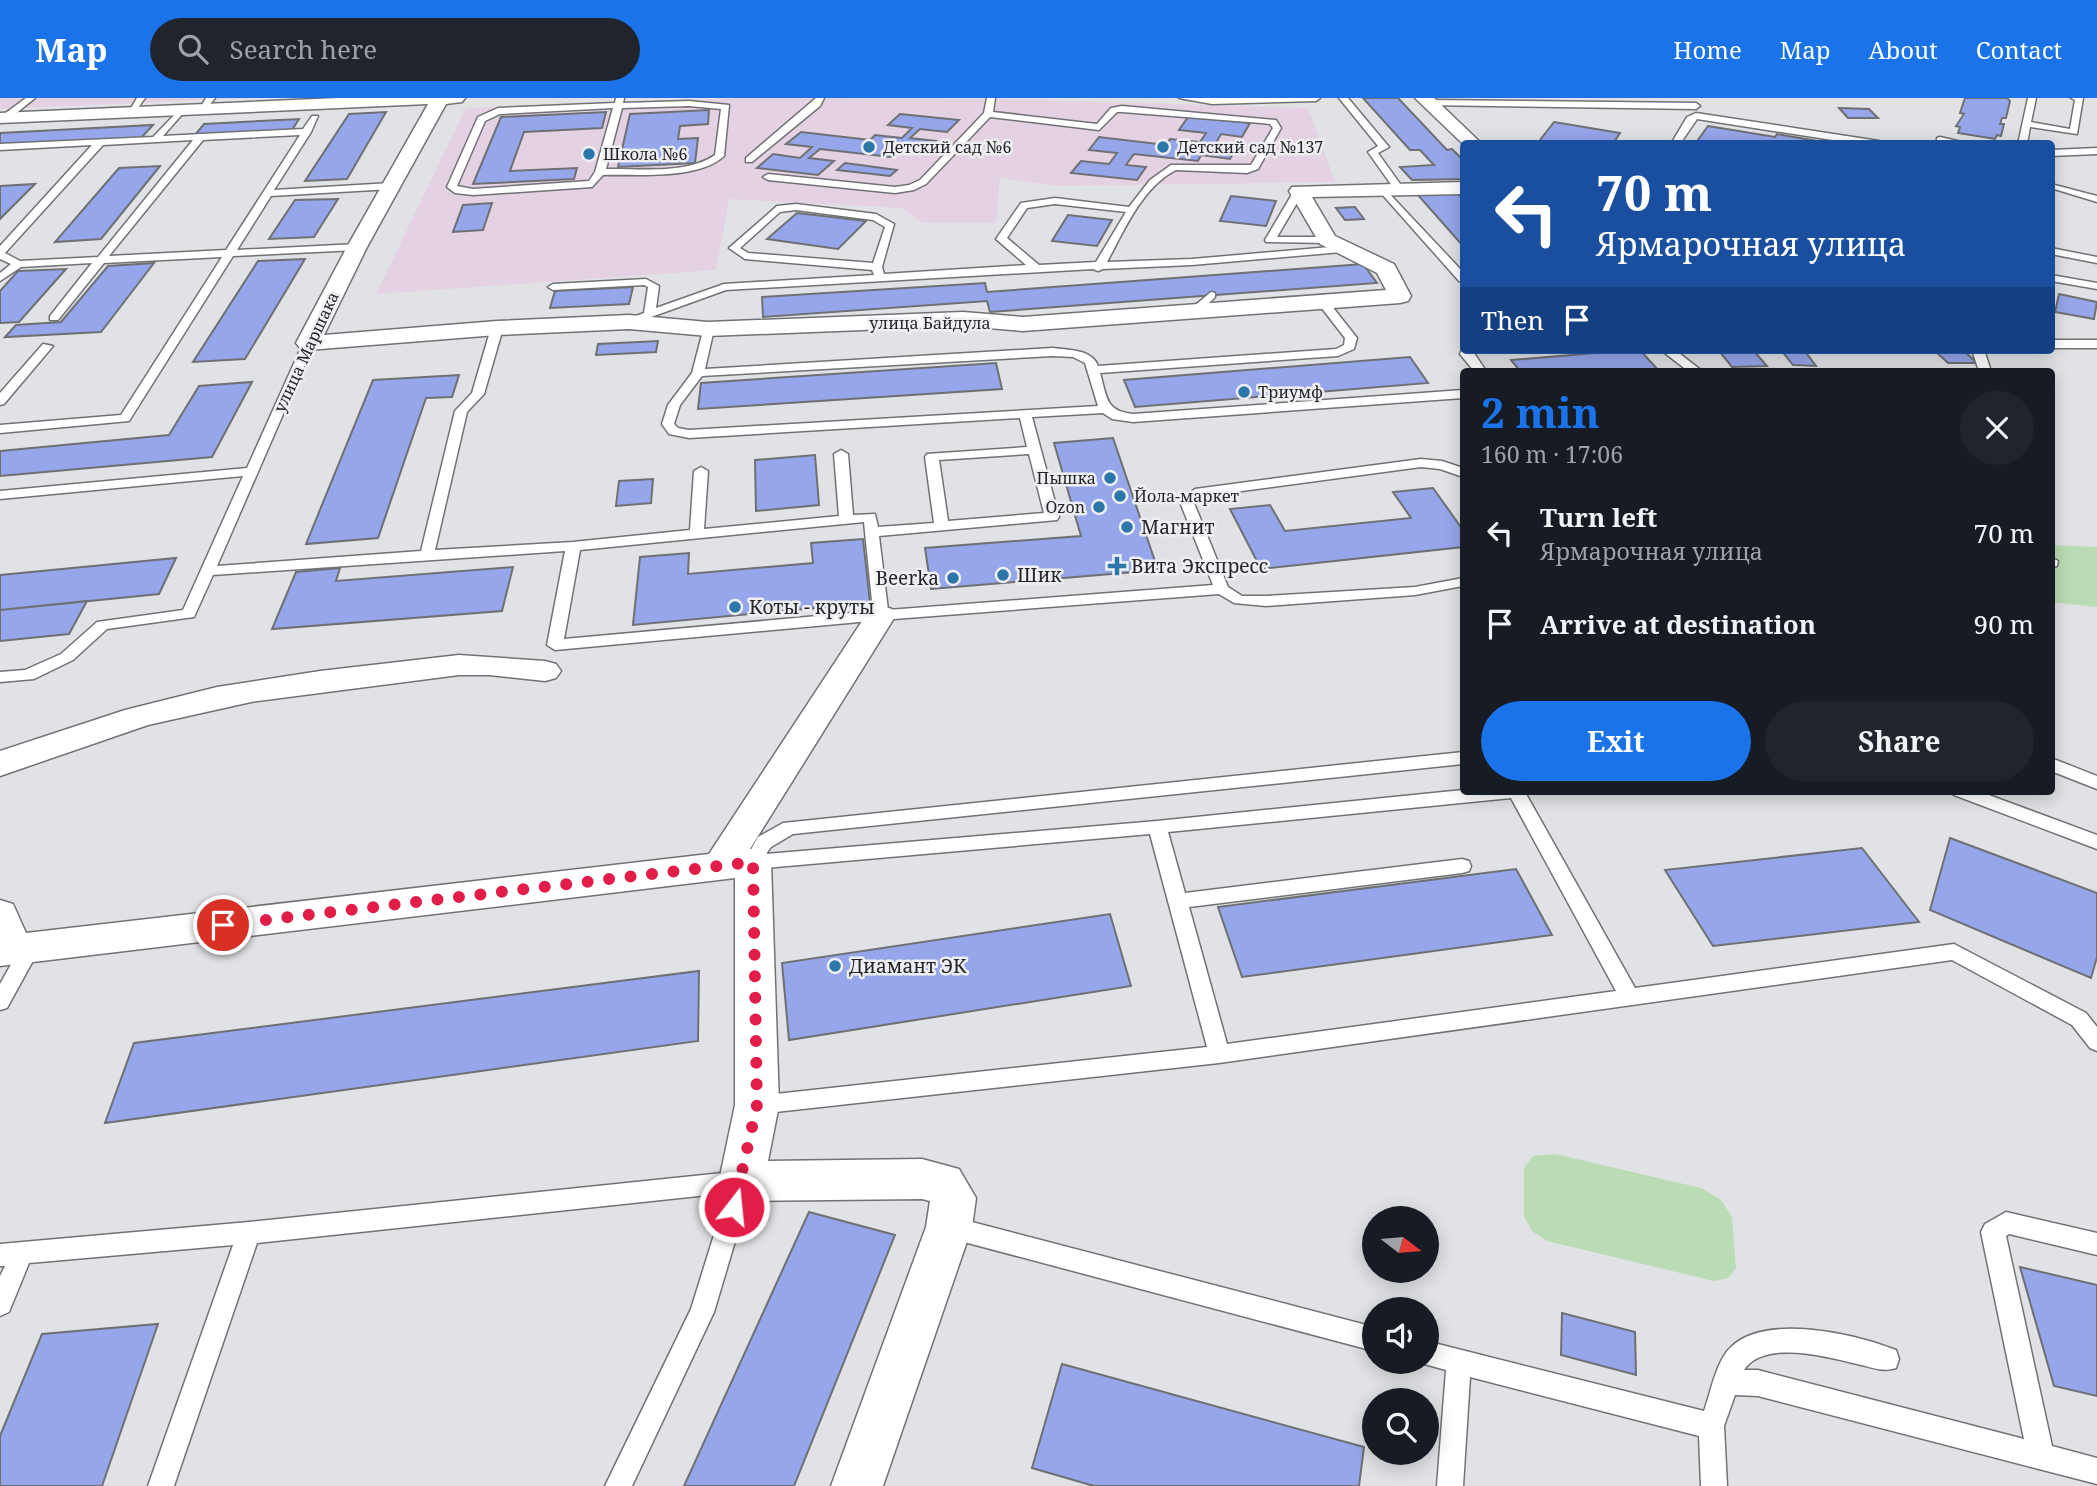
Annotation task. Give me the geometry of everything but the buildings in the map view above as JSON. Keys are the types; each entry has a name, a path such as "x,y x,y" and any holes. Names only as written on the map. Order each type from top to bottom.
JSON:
{"street":[{"path":"3,117 181,111 206,104 456,98"},
{"name":"улица Маршака","path":"308,343 357,247 440,99"},
{"path":"1426,100 1469,140"},
{"path":"1299,191 1460,188"},
{"path":"1299,191 1334,244"},
{"name":"улица Байдула","path":"308,343 639,319 708,329 962,319 1023,324 1203,303 1323,302 1399,296 1386,270 1334,244"},
{"path":"857,1486 949,1227 954,1198 943,1183 922,1179 742,1181 757,1105 737,863 880,615"},
{"path":"0,764 121,722 183,705 263,689 459,665 545,671"},
{"path":"0,914 14,950 737,863"}],"lane":[{"path":"3,117 31,98"},
{"path":"130,113 141,98"},
{"path":"749,160 820,98"},
{"path":"768,177 895,190 911,188 923,182 988,114 991,98"},
{"path":"1183,98 1212,101 1316,98"},
{"path":"1343,98 1384,147 1373,152 1391,189 1460,275"},
{"path":"2023,140 2032,98"},
{"path":"2026,124 2074,132 2079,99 2075,98"},
{"path":"1426,100 1698,106 1860,140"},
{"path":"600,172 695,167 714,162 719,156 726,107 722,103 619,102 486,114 481,119 452,187 458,191 473,192 592,184 600,172 619,102"},
{"path":"1677,140 1698,106"},
{"path":"988,114 1099,127 1114,110 1122,109 1273,122 1277,128 1255,167 1238,171 1174,167 1165,169 1131,210 1098,268"},
{"path":"156,139 181,111"},
{"path":"0,429 125,418 315,118"},
{"path":"0,147 307,132"},
{"path":"54,318 201,136"},
{"path":"101,141 0,253 18,264 357,247"},
{"path":"2055,153 2097,151"},
{"path":"267,193 391,186"},
{"path":"2055,186 2097,200"},
{"path":"1299,191 1270,240 1334,244"},
{"path":"1035,268 1001,239 1024,205 1055,201 1131,210"},
{"path":"796,207 876,217 890,226 878,272 745,256 734,248 777,209 796,207"},
{"path":"639,319 724,287 878,272 1098,268 1192,262 1334,244"},
{"path":"2055,252 2097,260"},
{"path":"1192,262 1200,276"},
{"path":"0,278 18,264"},
{"path":"2055,279 2097,286"},
{"path":"553,287 638,281 652,284 639,319"},
{"path":"1094,370 1338,352 1350,347 1351,338 1323,302"},
{"path":"427,555 461,411 478,394 498,328"},
{"path":"708,329 698,373 674,405 668,424 674,431 689,434 1105,409 1116,416 1133,418 1460,394"},
{"name":"улица Маршака","path":"0,677 28,675 66,657 102,625 189,614 308,343"},
{"path":"2055,344 2097,344"},
{"path":"0,401 47,346"},
{"path":"698,373 1052,352 1076,354 1090,361 1105,409"},
{"path":"1466,354 1478,368"},
{"path":"1673,354 1692,368"},
{"path":"872,532 1052,517 1025,414"},
{"path":"942,526 932,457 1035,450"},
{"path":"841,454 846,519"},
{"path":"1460,472 1442,465 1421,463 1199,492 1187,502 1223,589 1239,600 1266,601 1415,591 1460,583"},
{"path":"0,495 253,471"},
{"path":"697,534 701,471"},
{"path":"209,571 573,546 870,517 880,615"},
{"path":"573,546 555,645 880,615 1223,589"},
{"path":"737,863 764,842 789,828 1460,758"},
{"path":"2055,766 2097,783"},
{"path":"737,863 1157,827 1477,795"},
{"path":"1519,795 1630,997"},
{"path":"1971,795 2097,842"},
{"path":"1157,827 1219,1054"},
{"path":"1178,901 1462,866"},
{"path":"0,1002 14,950"},
{"path":"757,1105 1219,1054 1954,952 2078,1019 2097,1042"},
{"path":"0,1304 11,1254 249,1233 742,1181 702,1312 618,1486"},
{"path":"2041,1456 1993,1232 2006,1223 2097,1244"},
{"path":"949,1227 1362,1336"},
{"path":"161,1486 249,1233"},
{"path":"1714,1486 1711,1426 1739,1355 1763,1343 1804,1340 1887,1359"},
{"path":"1439,1356 1711,1426"},
{"path":"1450,1486 1459,1361"},
{"path":"1727,1382 1758,1383 2097,1471"}],"shaded area":[{"path":"0,98 250,98 0,109"},
{"path":"741,98 1011,99 1308,108 1335,182 1055,186 1000,178 996,223 923,223 901,208 729,199 716,270 376,294 466,108"}],"green space":[{"path":"2055,545 2097,547 2097,607 2055,602"},
{"path":"1555,1154 1701,1188 1721,1200 1732,1217 1736,1268 1728,1278 1714,1281 1547,1241 1532,1231 1524,1216 1524,1168 1533,1156"}],"place":[{"name":"Детский сад №6","path":"869,147"},
{"name":"Детский сад №137","path":"1163,147"},
{"name":"Школа №6","path":"589,154"},
{"name":"Триумф","path":"1244,392"},
{"name":"Пышка","path":"1110,478"},
{"name":"Йола-маркет","path":"1120,496"},
{"name":"Ozon","path":"1099,507"},
{"name":"Магнит","path":"1127,527"},
{"name":"Вита Экспресс","path":"1117,566"},
{"name":"Шик","path":"1003,575"},
{"name":"Beerka","path":"953,578"},
{"name":"Коты - круты","path":"735,607"},
{"name":"Диамант ЭК","path":"835,966"}],"route":[{"path":"223,925 753,862 757,1105 734,1207"}]}
